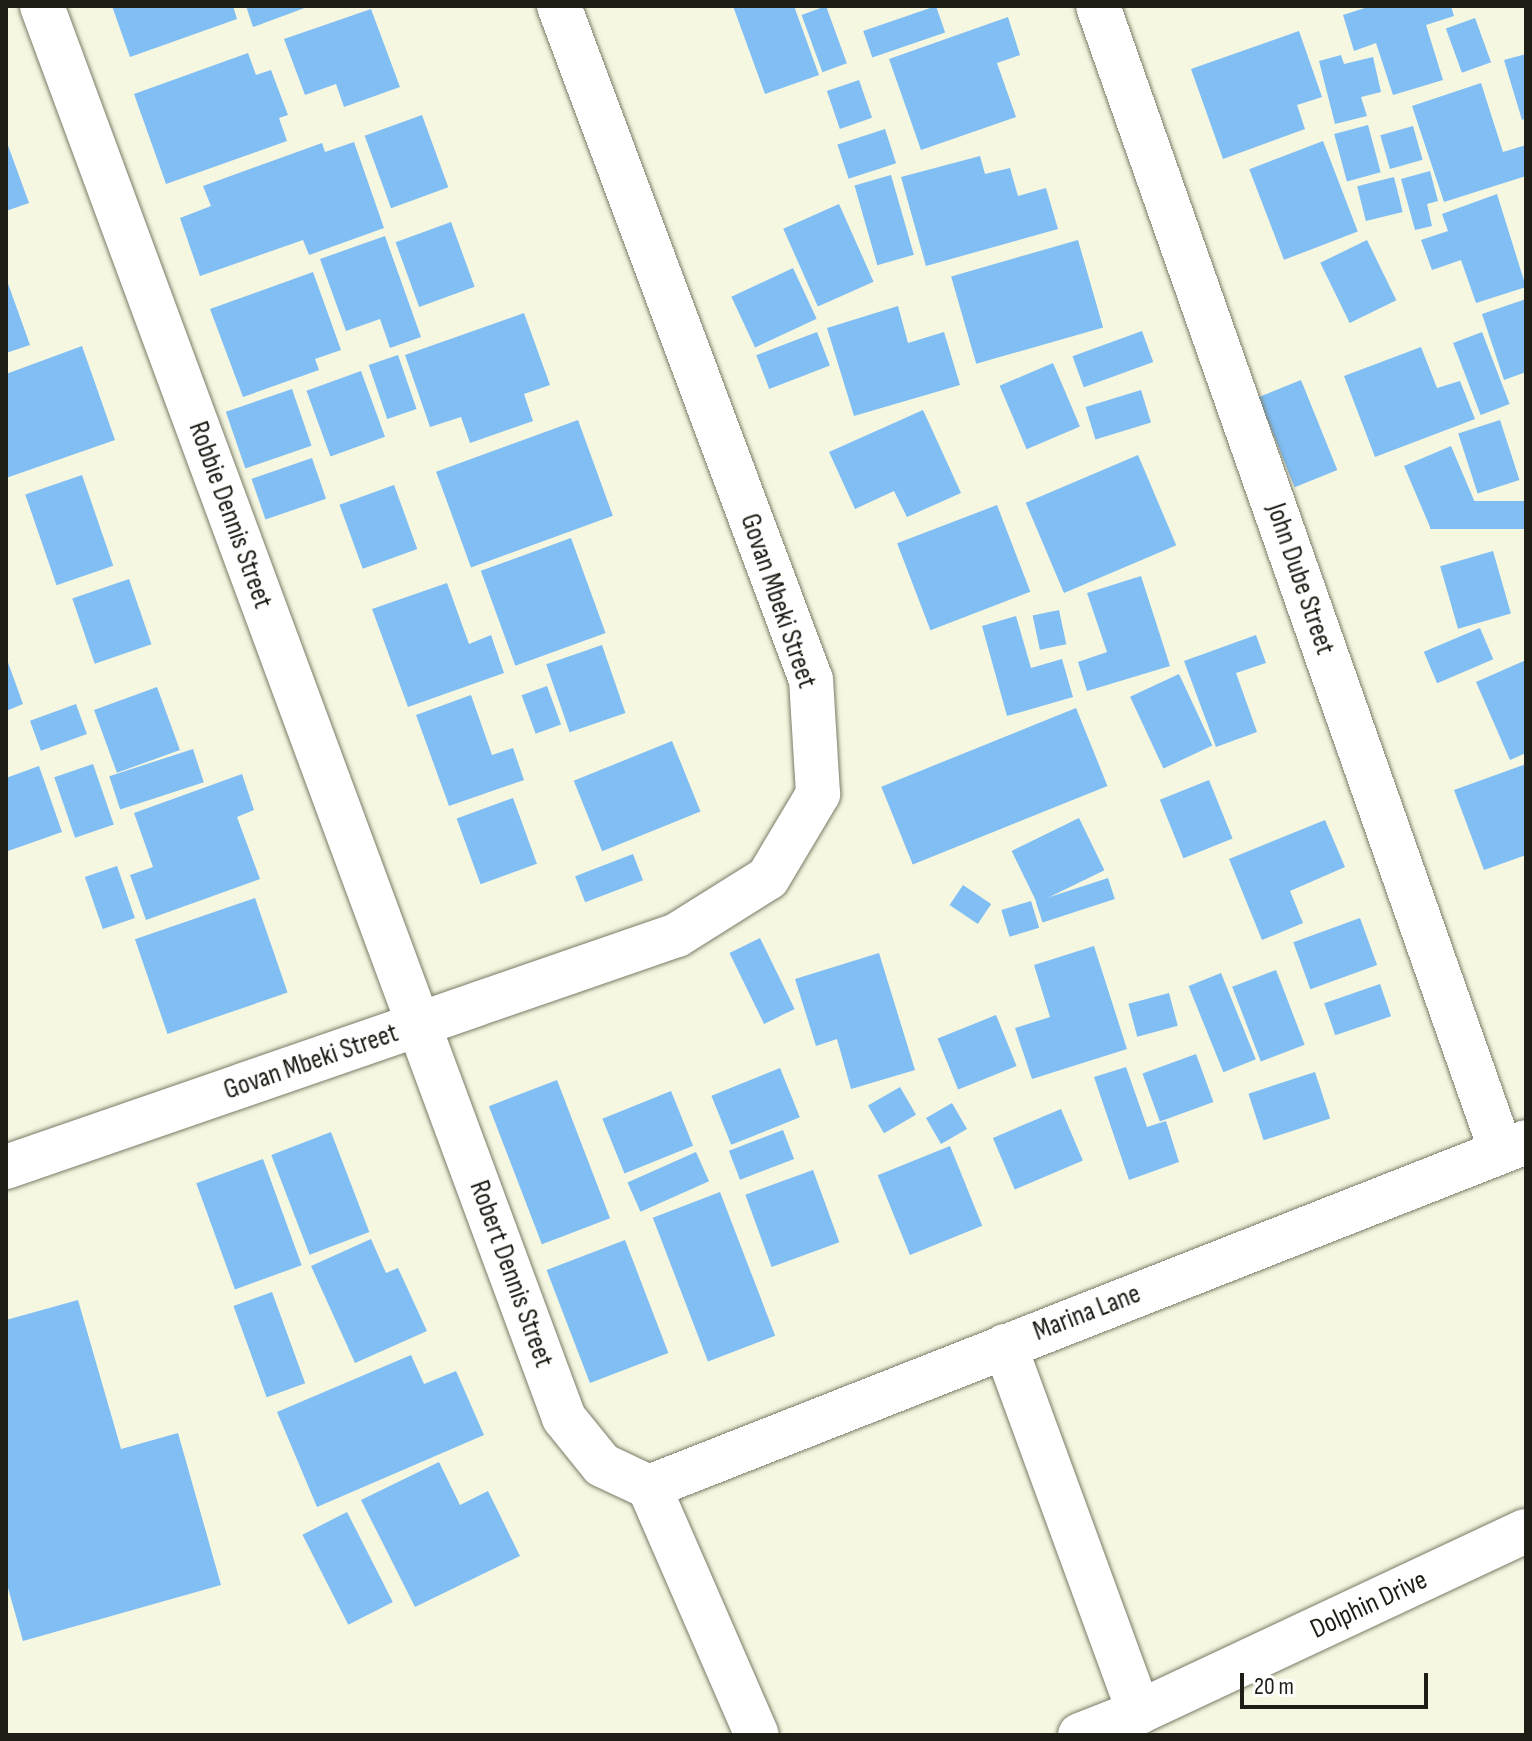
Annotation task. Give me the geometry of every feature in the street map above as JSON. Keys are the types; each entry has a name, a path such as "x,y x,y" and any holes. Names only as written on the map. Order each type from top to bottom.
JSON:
{"street":[{"name":"Robbie Dennis Street","path":"42,6 418,1025"},
{"name":"Govan Mbeki Street","path":"6,1167 677,935 768,878 818,794 811,680 559,6"},
{"name":"John Dube Street","path":"1098,6 1514,1147"},
{"name":"Robert Dennis Street","path":"418,1025 564,1418 602,1465 649,1487"},
{"name":"Marina Lane","path":"649,1487 1514,1147"},
{"path":"1005,1346 1139,1712"},
{"path":"649,1487 757,1735"},
{"name":"Dolphin Drive","path":"1080,1735 1139,1712 1526,1531"}],"building":[{"path":"112,6 233,6 237,19 130,57"},
{"path":"246,6 310,6 253,27"},
{"path":"733,6 794,6 819,75 765,94"},
{"path":"826,6 847,63 822,72 802,15"},
{"path":"936,6 945,32 872,58 863,31"},
{"path":"1371,6 1451,6 1454,16 1426,25 1443,80 1393,95 1376,43 1354,51 1343,15"},
{"path":"371,9 400,87 344,107 336,84 305,95 284,39"},
{"path":"1008,17 1020,55 997,63 1016,117 921,150 889,59"},
{"path":"1475,18 1491,62 1462,73 1446,29"},
{"path":"1299,31 1322,97 1297,105 1305,129 1223,159 1191,69"},
{"path":"248,53 256,75 271,70 288,115 279,118 287,141 166,184 134,94"},
{"path":"1526,54 1526,118 1522,120 1504,60"},
{"path":"1341,55 1344,64 1373,57 1381,92 1361,97 1367,116 1335,124 1319,61"},
{"path":"859,80 872,118 840,129 827,91"},
{"path":"1481,83 1503,152 1526,145 1526,176 1444,202 1412,106"},
{"path":"422,115 448,187 391,208 365,136"},
{"path":"1368,125 1381,172 1347,181 1334,134"},
{"path":"1413,126 1423,160 1390,169 1380,135"},
{"path":"885,129 896,163 849,179 837,144"},
{"path":"6,140 29,203 6,211"},
{"path":"1323,141 1358,232 1284,260 1249,169"},
{"path":"354,142 384,228 309,255 303,240 200,276 180,218 211,206 203,186 322,143 325,152"},
{"path":"980,156 985,174 1010,168 1018,196 1046,188 1058,229 926,266 901,177"},
{"path":"1430,171 1438,201 1427,204 1432,226 1415,230 1401,179"},
{"path":"891,175 914,255 877,265 854,185"},
{"path":"1394,177 1403,212 1366,221 1357,186"},
{"path":"1497,194 1526,287 1476,303 1461,260 1432,270 1421,240 1448,231 1442,214"},
{"path":"839,204 874,282 818,306 783,229"},
{"path":"451,222 475,287 419,307 396,242"},
{"path":"385,236 421,337 390,348 380,319 346,331 320,259"},
{"path":"1078,240 1103,327 976,364 951,276"},
{"path":"1367,240 1396,300 1350,323 1320,263"},
{"path":"793,268 817,319 755,347 731,297"},
{"path":"313,272 341,350 315,359 319,370 243,397 210,309"},
{"path":"6,278 30,345 6,353"},
{"path":"1526,299 1526,372 1504,380 1482,314"},
{"path":"898,306 908,343 944,332 960,385 854,416 827,328"},
{"path":"524,313 550,385 524,394 533,421 470,443 461,417 430,427 405,355"},
{"path":"1142,331 1153,362 1084,387 1072,356"},
{"path":"817,332 830,366 769,389 756,355"},
{"path":"1482,332 1510,404 1481,415 1453,343"},
{"path":"82,346 115,440 6,478 6,374"},
{"path":"1421,347 1437,388 1460,381 1475,419 1375,457 1344,376"},
{"path":"398,355 417,409 387,419 369,365"},
{"path":"1053,363 1080,427 1027,449 1000,386"},
{"path":"361,371 385,437 330,457 306,391"},
{"path":"1301,380 1337,470 1295,487 1258,397"},
{"path":"292,389 312,446 245,469 226,412"},
{"path":"1141,390 1151,423 1095,439 1086,407"},
{"path":"923,410 961,493 907,517 894,491 855,509 829,452"},
{"path":"578,420 613,516 471,567 436,472"},
{"path":"1500,420 1519,480 1478,494 1458,434"},
{"path":"1451,446 1477,508 1430,528 1404,466"},
{"path":"1138,455 1176,545 1064,593 1026,503"},
{"path":"312,458 326,499 265,519 251,479"},
{"path":"82,475 113,566 57,585 25,495"},
{"path":"394,485 417,549 363,569 339,505"},
{"path":"1430,501 1526,501 1526,529 1430,529"},
{"path":"997,505 1030,592 930,630 897,543"},
{"path":"571,538 606,633 515,666 481,571"},
{"path":"1493,551 1511,613 1458,629 1440,566"},
{"path":"1141,576 1170,666 1087,691 1078,662 1107,652 1087,593"},
{"path":"129,579 151,644 95,664 72,599"},
{"path":"447,583 469,644 491,635 504,673 408,707 372,609"},
{"path":"1059,610 1066,644 1040,650 1033,616"},
{"path":"1016,616 1031,668 1062,659 1073,697 1007,716 982,626"},
{"path":"1480,628 1493,659 1437,683 1424,652"},
{"path":"1256,635 1266,663 1236,673 1257,732 1216,747 1184,661"},
{"path":"602,645 625,713 570,732 546,664"},
{"path":"6,657 23,704 6,711"},
{"path":"1526,660 1526,753 1510,760 1476,682"},
{"path":"1179,674 1212,746 1163,768 1130,697"},
{"path":"547,686 561,725 536,734 522,695"},
{"path":"157,687 180,750 117,773 94,710"},
{"path":"471,695 492,755 513,748 524,780 449,806 416,715"},
{"path":"76,704 87,734 41,751 30,721"},
{"path":"1076,708 1107,786 913,865 881,787"},
{"path":"672,741 700,811 602,851 574,781"},
{"path":"193,749 204,782 120,809 109,776"},
{"path":"93,764 114,825 75,838 54,777"},
{"path":"1526,764 1526,855 1484,870 1454,790"},
{"path":"39,766 62,832 8,851 6,778"},
{"path":"242,774 254,810 237,817 260,879 146,920 130,875 153,867 134,813"},
{"path":"1209,780 1233,838 1183,858 1160,800"},
{"path":"513,798 537,864 481,884 457,819"},
{"path":"1079,818 1104,870 1037,903 1012,851"},
{"path":"1325,820 1345,867 1290,891 1303,923 1262,940 1229,859"},
{"path":"633,854 643,880 585,902 575,876"},
{"path":"117,866 135,918 103,929 85,877"},
{"path":"1108,878 1115,899 1043,922 1036,901"},
{"path":"963,885 991,904 978,924 950,905"},
{"path":"255,898 288,993 167,1034 135,939"},
{"path":"1031,901 1039,928 1010,937 1001,910"},
{"path":"1360,918 1377,965 1310,989 1293,942"},
{"path":"760,938 795,1009 764,1024 729,953"},
{"path":"1094,946 1127,1049 1032,1079 1015,1028 1050,1017 1034,965"},
{"path":"879,953 915,1070 851,1089 837,1039 816,1046 795,979"},
{"path":"1276,970 1305,1045 1261,1062 1232,987"},
{"path":"1221,973 1256,1059 1223,1072 1189,986"},
{"path":"1380,984 1391,1016 1335,1035 1324,1003"},
{"path":"1169,993 1178,1026 1137,1037 1128,1004"},
{"path":"996,1015 1017,1066 958,1090 938,1039"},
{"path":"1196,1054 1213,1102 1160,1121 1142,1073"},
{"path":"1126,1067 1147,1127 1166,1121 1179,1162 1129,1180 1094,1077"},
{"path":"780,1068 800,1117 731,1145 711,1096"},
{"path":"1315,1072 1330,1119 1264,1140 1248,1094"},
{"path":"557,1080 610,1218 542,1244 489,1106"},
{"path":"900,1087 916,1115 884,1133 868,1106"},
{"path":"671,1091 693,1146 624,1173 602,1119"},
{"path":"952,1103 967,1129 941,1144 926,1118"},
{"path":"1061,1109 1083,1161 1015,1189 993,1138"},
{"path":"783,1130 794,1159 740,1180 729,1151"},
{"path":"331,1132 369,1232 310,1255 271,1155"},
{"path":"950,1146 982,1226 910,1255 878,1175"},
{"path":"696,1152 709,1181 640,1212 627,1183"},
{"path":"263,1159 302,1265 235,1289 196,1183"},
{"path":"813,1170 839,1242 772,1267 745,1195"},
{"path":"720,1192 775,1336 708,1362 653,1218"},
{"path":"371,1239 386,1273 398,1268 427,1331 355,1363 311,1266"},
{"path":"625,1240 668,1353 590,1383 547,1270"},
{"path":"272,1292 305,1383 267,1397 233,1306"},
{"path":"78,1300 121,1449 178,1433 221,1585 23,1641 6,1581 6,1320"},
{"path":"411,1355 424,1384 456,1371 484,1435 317,1507 277,1412"},
{"path":"439,1462 460,1505 488,1491 520,1556 415,1607 361,1500"},
{"path":"347,1512 393,1602 348,1625 302,1535"}]}
